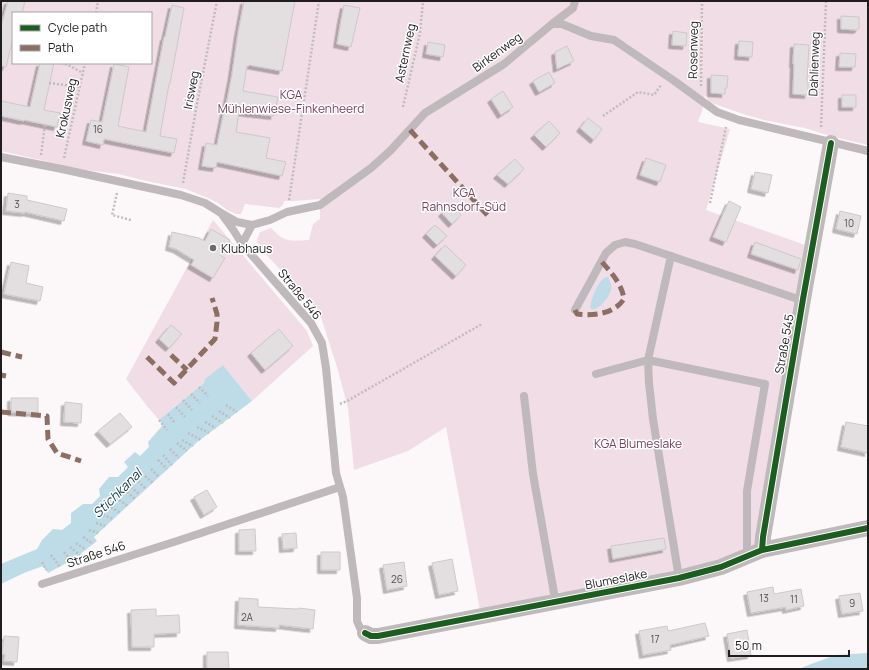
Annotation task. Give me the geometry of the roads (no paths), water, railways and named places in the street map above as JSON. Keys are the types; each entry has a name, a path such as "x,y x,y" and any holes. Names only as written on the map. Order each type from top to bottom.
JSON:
{"street":[{"name":"Straße 545","path":"762,550 762,536 831,143"},
{"name":"Blumeslake","path":"365,633 371,636 378,636 679,578 722,567 762,550 868,528"}],"lane":[{"name":"Birkenweg","path":"252,225 270,220 287,212 320,205 371,168 390,151 425,113 504,64 573,8 575,1"},
{"path":"552,24 562,24 591,36 614,40 717,112 739,120 868,151"},
{"name":"Straße 546","path":"1,157 181,195 205,203 221,213 242,244 311,323 322,343 326,368 336,473 343,497 358,598 357,621 360,628 365,633"},
{"path":"221,213 237,222 252,225 242,244"},
{"path":"575,310 606,253 615,245 625,242 803,300"},
{"path":"671,256 648,360 653,418 679,578"},
{"path":"596,374 648,360 765,384 747,491 747,556"},
{"path":"524,396 533,474 554,593 557,602"},
{"name":"Straße 546","path":"42,584 340,487"}],"water":[{"path":"606,277 608,277 611,283 610,293 601,305 592,310 590,307 595,290"},
{"name":"Stichkanal","path":"223,365 252,401 196,443 94,537 97,541 74,559 48,573 43,566 1,584 1,564 37,549 42,540 53,529 62,530 71,523 71,513 83,504 92,504 100,496 99,489 109,477 118,477 128,467 124,462 135,452 140,456 149,447 148,442 163,425 159,420 204,383 205,379"},
{"path":"868,653 868,669 799,669 836,655"}],"place":[{"name":"Klubhaus","path":"213,248"}],"park label":[{"name":"KGA Mühlenwiese-Finkenheerd","path":"291,101"},
{"name":"KGA Rahnsdorf-Süd","path":"464,199"},
{"name":"KGA Blumeslake","path":"638,443"}]}
